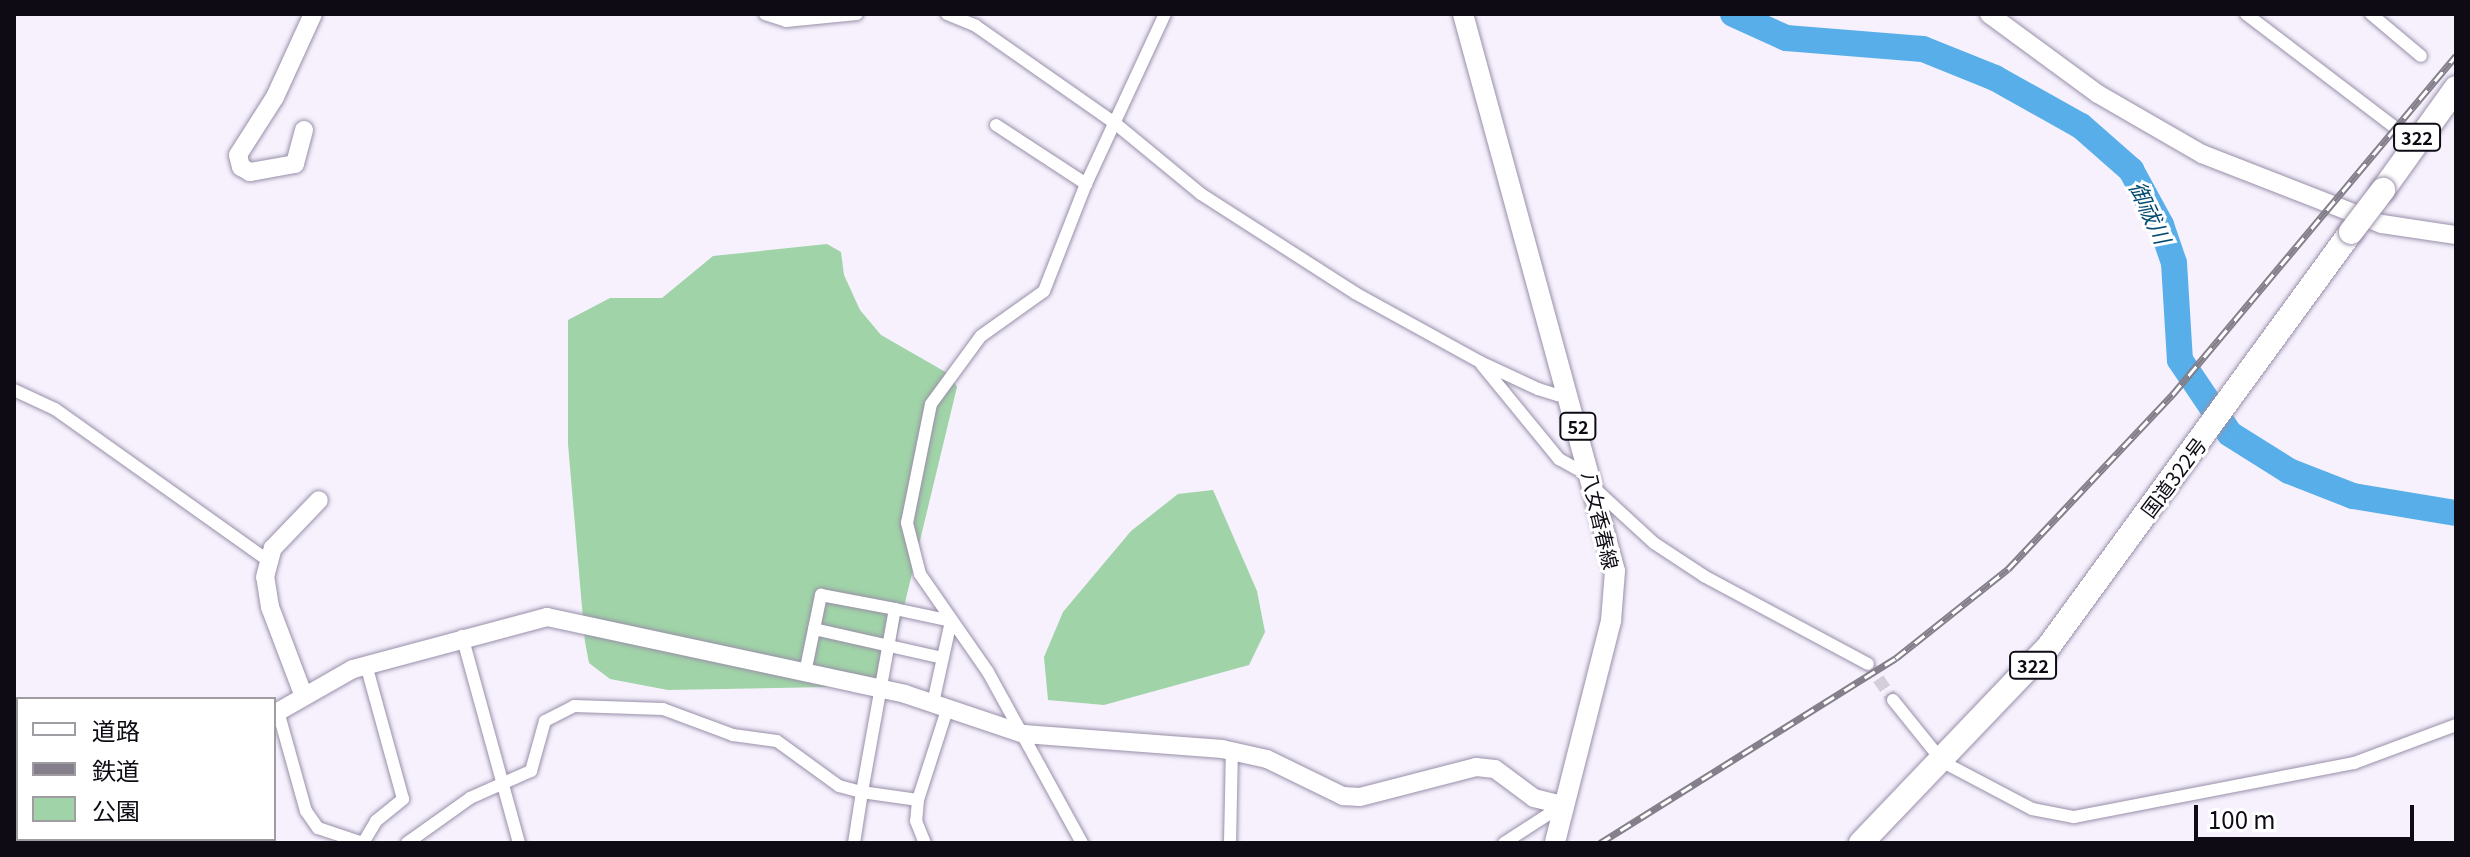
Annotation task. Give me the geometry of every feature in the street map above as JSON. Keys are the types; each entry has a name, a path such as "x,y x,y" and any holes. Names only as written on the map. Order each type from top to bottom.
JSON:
{"highway":[{"name":"国道322号","path":"1861,843 1943,762 2049,646 2244,383 2414,142 2454,94"}],"main road":[{"name":"八女香春線","path":"1463,14 1615,571 1614,596 1555,843"}],"street":[{"path":"304,130 295,164 250,172 241,167 238,155 275,97 313,14"},
{"path":"765,14 786,21 857,14"},
{"path":"947,14 976,26 1116,124 1201,194 1480,362 1538,389 1558,395 1568,390"},
{"path":"1082,843 1024,734 920,574 907,523 931,404 981,336 1044,291 1086,184 1165,14"},
{"path":"1989,14 2098,94 2202,154 2382,224 2456,235"},
{"path":"2246,14 2414,142"},
{"path":"2371,14 2421,56"},
{"path":"996,125 1086,184"},
{"path":"1480,362 1559,459 1592,482 1654,543 1704,576 1868,664"},
{"path":"14,390 55,409 269,561"},
{"path":"303,694 268,598 269,561 273,548 319,500"},
{"path":"805,673 821,595 951,621"},
{"path":"854,843 895,609"},
{"path":"366,665 403,799 376,821 363,843 318,828 306,811 276,712 303,694 366,665 462,636 547,617 880,689 1024,734 1232,751 1267,759 1343,796 1360,797 1476,767 1495,769 1534,798 1563,805"},
{"path":"925,843 916,821 918,800 940,706 943,658 951,621"},
{"path":"814,629 943,658"},
{"path":"462,636 506,786 519,843"},
{"path":"1893,700 1943,762 2032,809 2074,817 2354,763 2456,725"},
{"path":"407,843 470,798 506,786 531,771 545,721 574,706 663,709 733,735 777,741 839,786 918,800"},
{"path":"1230,843 1232,751"},
{"path":"1504,843 1563,805"}],"green space":[{"path":"827,244 841,252 844,275 860,310 881,335 949,374 957,387 895,644 879,686 668,690 610,679 589,663 585,642 568,444 568,320 610,298 662,298 713,256"},
{"path":"1213,490 1257,591 1265,632 1249,665 1104,705 1048,700 1044,657 1063,612 1131,531 1178,494"}],"waterway":[{"name":"御祓川","path":"1733,14 1786,38 1923,49 1995,78 2081,126 2131,170 2161,225 2174,263 2180,360 2230,434 2289,471 2353,496 2456,513"}],"tunnel":[{"path":"1868,664 1893,700"}],"railway":[{"path":"1600,843 1896,658 2008,569 2173,394 2456,56"}]}
